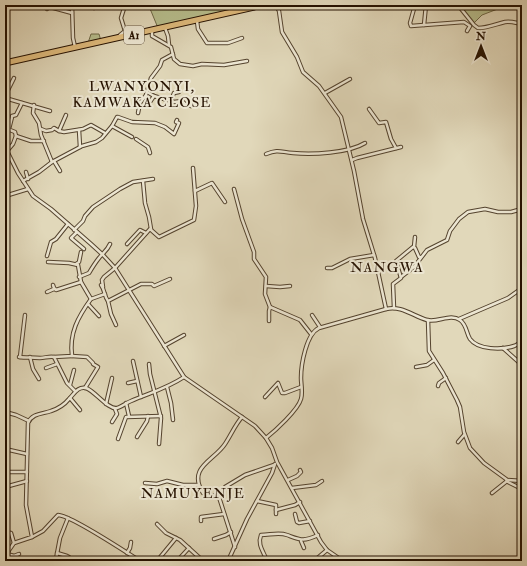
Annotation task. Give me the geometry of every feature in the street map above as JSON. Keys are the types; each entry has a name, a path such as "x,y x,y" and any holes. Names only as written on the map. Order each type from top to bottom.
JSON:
{"highway":[{"name":"A1","path":"5,63 263,5"}],"street":[{"path":"72,5 73,38 75,48"},
{"path":"91,5 94,8"},
{"path":"110,40 111,38 123,34 125,31 121,18 125,5"},
{"path":"276,5 280,11 282,32 297,57 303,72 316,82 341,117 352,160 363,219 374,255 386,309"},
{"path":"415,5 410,24 412,26 464,22 470,26 467,31"},
{"path":"424,25 426,5"},
{"path":"458,5 476,27 480,28 498,25 505,22 522,24"},
{"path":"47,9 50,7 72,13"},
{"path":"197,21 198,29 207,43 228,43 242,38"},
{"path":"165,28 174,59 177,63 193,66 202,64 224,65 247,61"},
{"path":"152,31 152,36 170,46"},
{"path":"138,113 140,103 147,92 151,78 160,66 162,60 173,54"},
{"path":"14,78 5,97 50,111"},
{"path":"325,93 350,78"},
{"path":"147,92 154,96 174,102 182,101 191,106"},
{"path":"171,101 174,93 179,92"},
{"path":"150,102 154,96"},
{"path":"22,103 16,115 12,116 9,129 16,133 16,136 31,141 44,141"},
{"path":"34,105 33,113 38,120 41,135 53,162 60,171"},
{"path":"368,109 379,123 386,122 391,139 396,148"},
{"path":"59,131 66,115"},
{"path":"23,181 53,162 85,145 94,143 101,139 112,126 117,117 132,122 155,123 165,127 174,134 179,123 176,122 177,120"},
{"path":"41,129 46,131 54,128 64,132 79,130 92,125 105,133"},
{"path":"112,126 132,137"},
{"path":"79,130 80,148"},
{"path":"7,151 13,144 16,136"},
{"path":"136,139 148,147 150,153"},
{"path":"266,154 273,151 313,154 349,150 357,148 365,143"},
{"path":"5,147 23,181 33,196 68,224 102,254 115,268 184,377 255,426 266,438 272,448 276,464 288,480 327,550 343,561"},
{"path":"352,160 401,147"},
{"path":"143,181 150,229 159,237 194,220 196,212 193,168"},
{"path":"26,172 28,179"},
{"path":"74,230 84,221 85,216 93,207 132,182 153,179"},
{"path":"195,191 212,183 225,202"},
{"path":"5,196 28,188"},
{"path":"234,189 242,219 254,252 254,259 266,277 265,294 270,308 269,321"},
{"path":"394,308 393,284 410,271 427,250 447,240 450,231 459,219 466,214 482,210 511,212 522,209"},
{"path":"47,256 51,243 68,224"},
{"path":"116,325 102,286 102,280 115,268 150,229"},
{"path":"127,244 140,230 146,233"},
{"path":"77,232 71,238 84,249"},
{"path":"415,237 414,247 420,257"},
{"path":"79,277 88,274 102,254 105,253 110,244"},
{"path":"401,277 396,261 414,247"},
{"path":"76,264 79,262 81,252"},
{"path":"327,268 332,268 350,259 374,255"},
{"path":"48,262 76,264"},
{"path":"76,264 79,266 79,277 81,282 91,299"},
{"path":"108,302 142,284 152,284 154,286 170,279"},
{"path":"46,292 81,282"},
{"path":"53,285 54,289"},
{"path":"266,286 290,286"},
{"path":"266,438 282,423 298,405 302,398 302,360 312,334 320,327 394,308 428,320 450,318 459,319 508,298 522,288"},
{"path":"72,356 73,330 84,309 91,299 105,294"},
{"path":"88,304 99,316"},
{"path":"270,308 300,320 312,334"},
{"path":"26,315 19,357 87,357 98,367 85,388 76,391 56,409 35,415 29,421 26,505 32,537"},
{"path":"312,315 320,327"},
{"path":"459,319 465,326 469,338 474,343 486,347 505,348 515,346 522,342"},
{"path":"428,320 429,349 434,360 446,378 460,407 464,434 472,452 484,463 522,489"},
{"path":"164,346 184,335"},
{"path":"505,348 522,365"},
{"path":"30,357 33,369 39,379"},
{"path":"54,357 56,364 67,384 76,391"},
{"path":"416,367 427,365 434,360"},
{"path":"133,361 141,397"},
{"path":"46,368 56,364"},
{"path":"149,364 154,393 161,416 159,444"},
{"path":"70,385 74,370"},
{"path":"115,409 126,403 167,387 184,377"},
{"path":"106,404 112,378"},
{"path":"438,386 446,378"},
{"path":"128,383 137,381"},
{"path":"265,397 278,383 282,393 301,388"},
{"path":"167,387 171,402 173,420"},
{"path":"85,388 115,409 117,414 112,422"},
{"path":"70,398 80,410"},
{"path":"126,403 129,416"},
{"path":"5,412 29,421"},
{"path":"129,416 161,416"},
{"path":"118,439 126,417 129,416"},
{"path":"137,437 147,421 148,416"},
{"path":"242,417 223,446 200,469 198,478 199,485 203,493 212,496 218,494 244,475 276,464"},
{"path":"458,442 464,434"},
{"path":"5,449 27,454"},
{"path":"240,561 229,560 247,519 276,464"},
{"path":"288,480 299,475 301,472 300,470"},
{"path":"5,472 27,472"},
{"path":"492,493 507,480 522,481"},
{"path":"5,487 27,481"},
{"path":"145,483 157,484 167,481 183,485 199,485"},
{"path":"292,488 317,485 322,481"},
{"path":"218,494 235,548"},
{"path":"257,501 276,505 276,514"},
{"path":"276,510 295,506 300,502"},
{"path":"201,521 201,517 224,514"},
{"path":"295,514 298,523 310,521"},
{"path":"19,554 14,556 6,555 14,543 32,537 43,530 58,515 61,515 74,520 140,561"},
{"path":"56,559 60,538 68,518"},
{"path":"157,524 166,533 176,538 189,548 201,560 206,561"},
{"path":"5,532 11,532 14,543"},
{"path":"214,539 231,532"},
{"path":"267,561 260,542 261,535 285,535 302,541 318,535"},
{"path":"157,561 176,538"},
{"path":"302,541 304,548"},
{"path":"127,553 131,542"},
{"path":"177,561 189,548"},
{"path":"314,561 327,550"},
{"path":"57,553 67,556 69,558 68,561"},
{"path":"14,556 14,561"}],"green space":[{"path":"176,5 221,6 228,12 158,28 148,6 159,7"},
{"path":"465,5 508,5 482,15 474,23 461,9"},
{"path":"91,34 99,34 101,41 88,43"}],"district":[{"name":"LWANYONYI, KAMWAKA CLOSE","path":"142,94"},
{"name":"NANGWA","path":"387,267"},
{"name":"NAMUYENJE","path":"193,493"}]}
